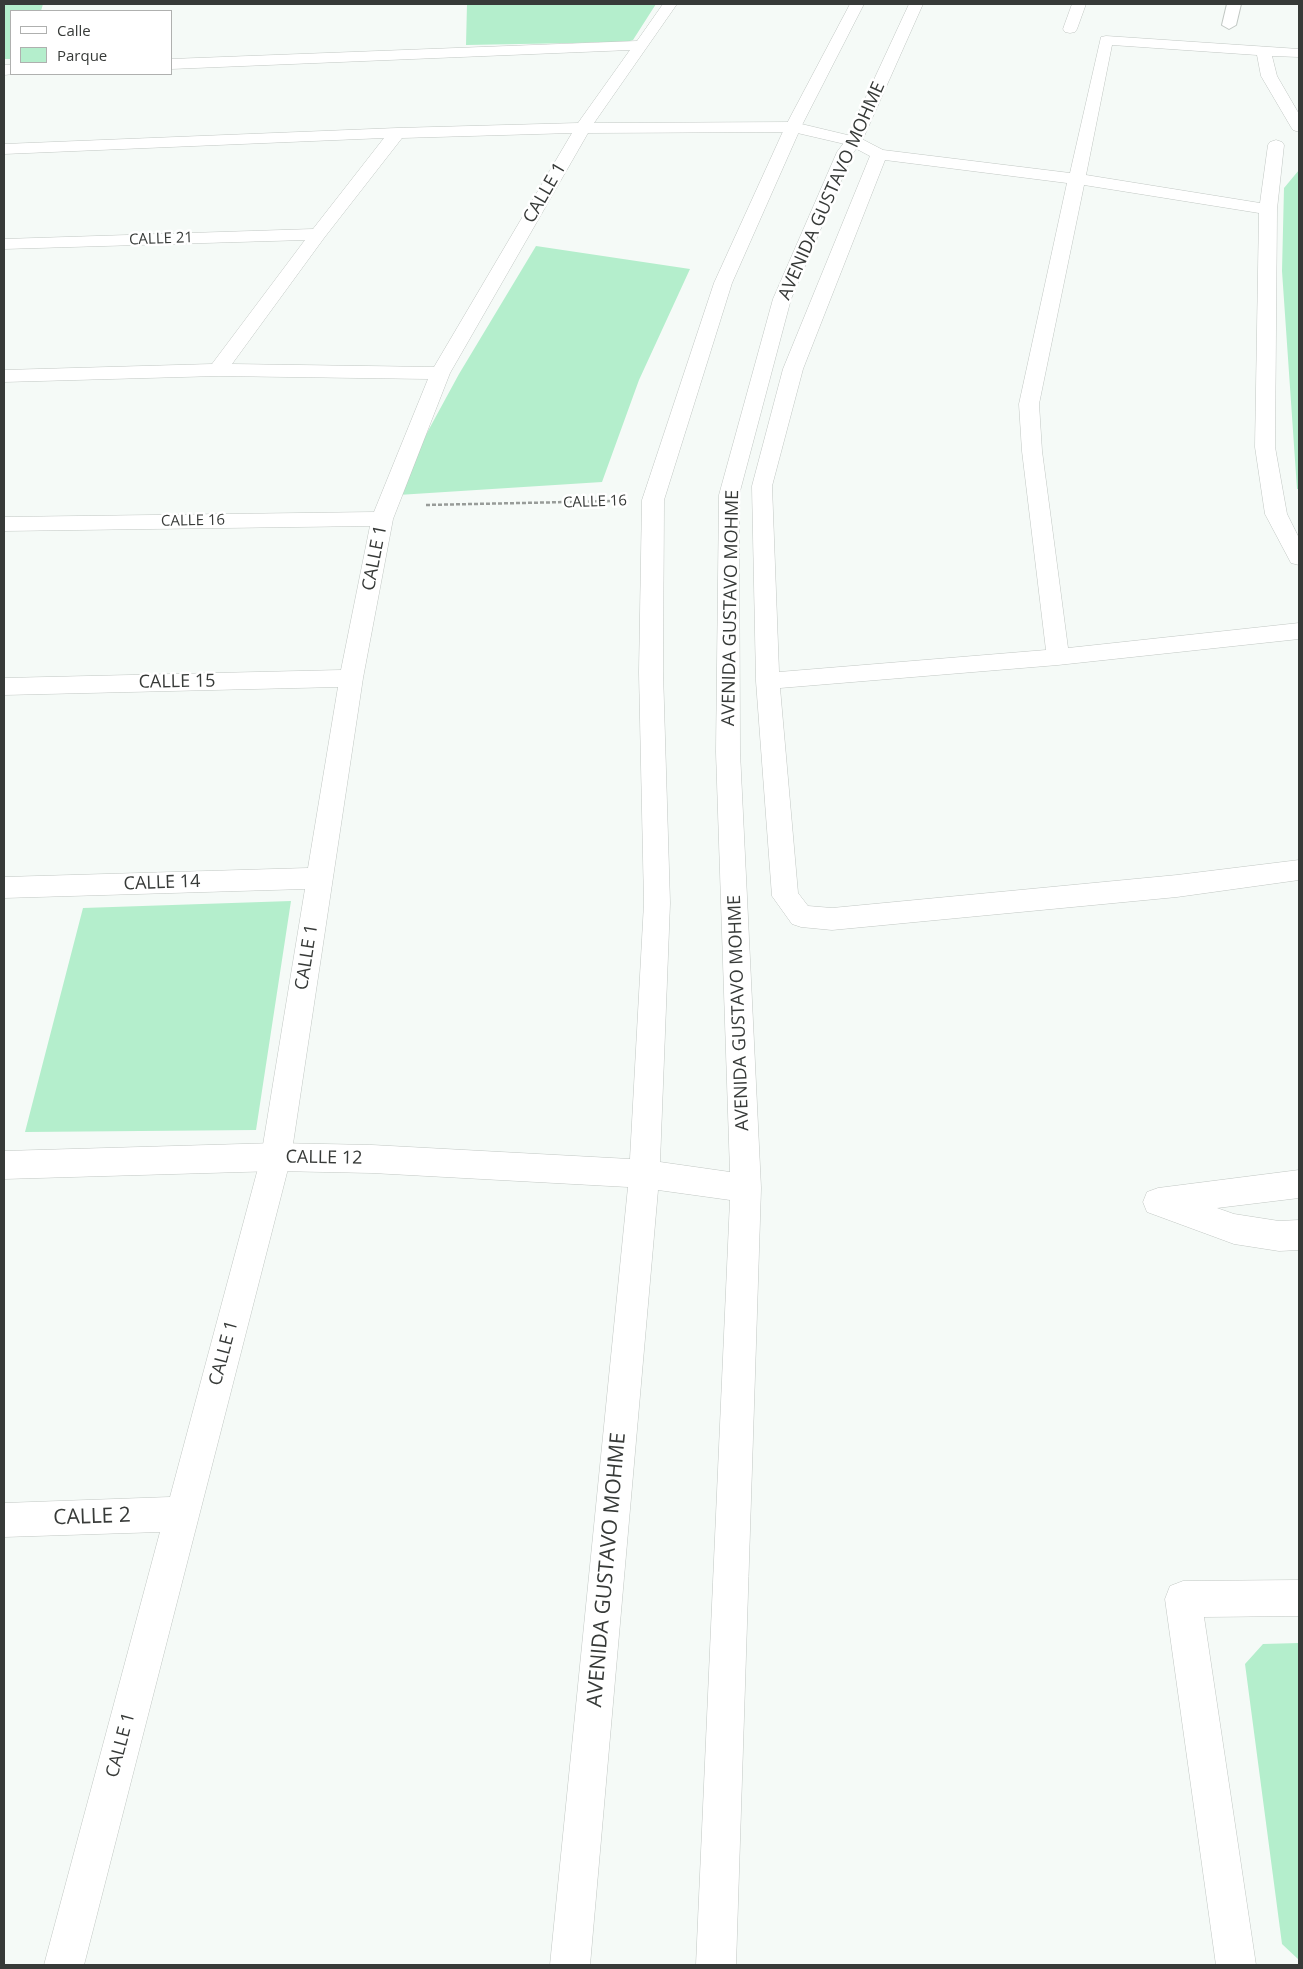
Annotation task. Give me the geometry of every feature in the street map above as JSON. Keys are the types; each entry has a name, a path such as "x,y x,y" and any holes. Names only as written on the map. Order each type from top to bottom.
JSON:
{"street":[{"name":"CALLE 1","path":"64,1965 276,1157 351,678 384,513 440,373 583,128 670,4"},
{"name":"AVENIDA GUSTAVO MOHME","path":"570,1965 644,1174 656,903 651,672 653,500 722,283 793,127 857,4"},
{"name":"AVENIDA GUSTAVO MOHME","path":"716,1965 746,1188 728,752 729,495 782,299 845,152 854,141 916,4"},
{"path":"1070,29 1080,4"},
{"path":"1058,657 1032,451 1030,404 1106,40 1299,53"},
{"path":"172,64 642,45"},
{"path":"1262,50 1269,76 1299,128"},
{"path":"4,149 396,133 583,128 793,127 854,141 879,154 1076,179 1268,209"},
{"path":"218,370 318,234 396,133"},
{"path":"1276,145 1268,209 1265,447 1276,514 1299,558"},
{"path":"879,154 793,369 762,486 768,681 785,896 801,916 842,918 1176,886 1299,870"},
{"name":"CALLE 21","path":"4,244 318,234"},
{"path":"4,376 218,370 440,373"},
{"name":"CALLE 16","path":"4,524 384,513"},
{"path":"768,681 1058,657 1299,631"},
{"name":"CALLE 15","path":"4,686 351,678"},
{"name":"CALLE 14","path":"4,887 319,878"},
{"name":"CALLE 12","path":"4,1165 276,1157 372,1159 644,1174"},
{"path":"644,1174 746,1188"},
{"path":"1299,1184 1158,1202 1234,1229 1279,1236 1299,1235"},
{"name":"CALLE 2","path":"4,1520 181,1514"},
{"path":"1236,1965 1183,1599 1299,1598"}],"lane":[{"path":"1230,25 1234,4"}],"path":[{"name":"CALLE 16","path":"384,513 653,500"}],"green space":[{"path":"4,4 43,4 41,10 10,10 10,59 4,59"},
{"path":"467,4 656,4 633,40 627,42 466,45"},
{"path":"1299,170 1299,489 1297,489 1282,271 1284,188"},
{"path":"536,246 690,269 639,380 602,482 398,495 403,477 459,374"},
{"path":"291,901 256,1130 25,1132 83,908"},
{"path":"1299,1643 1299,1960 1282,1944 1245,1664 1263,1644"}]}
